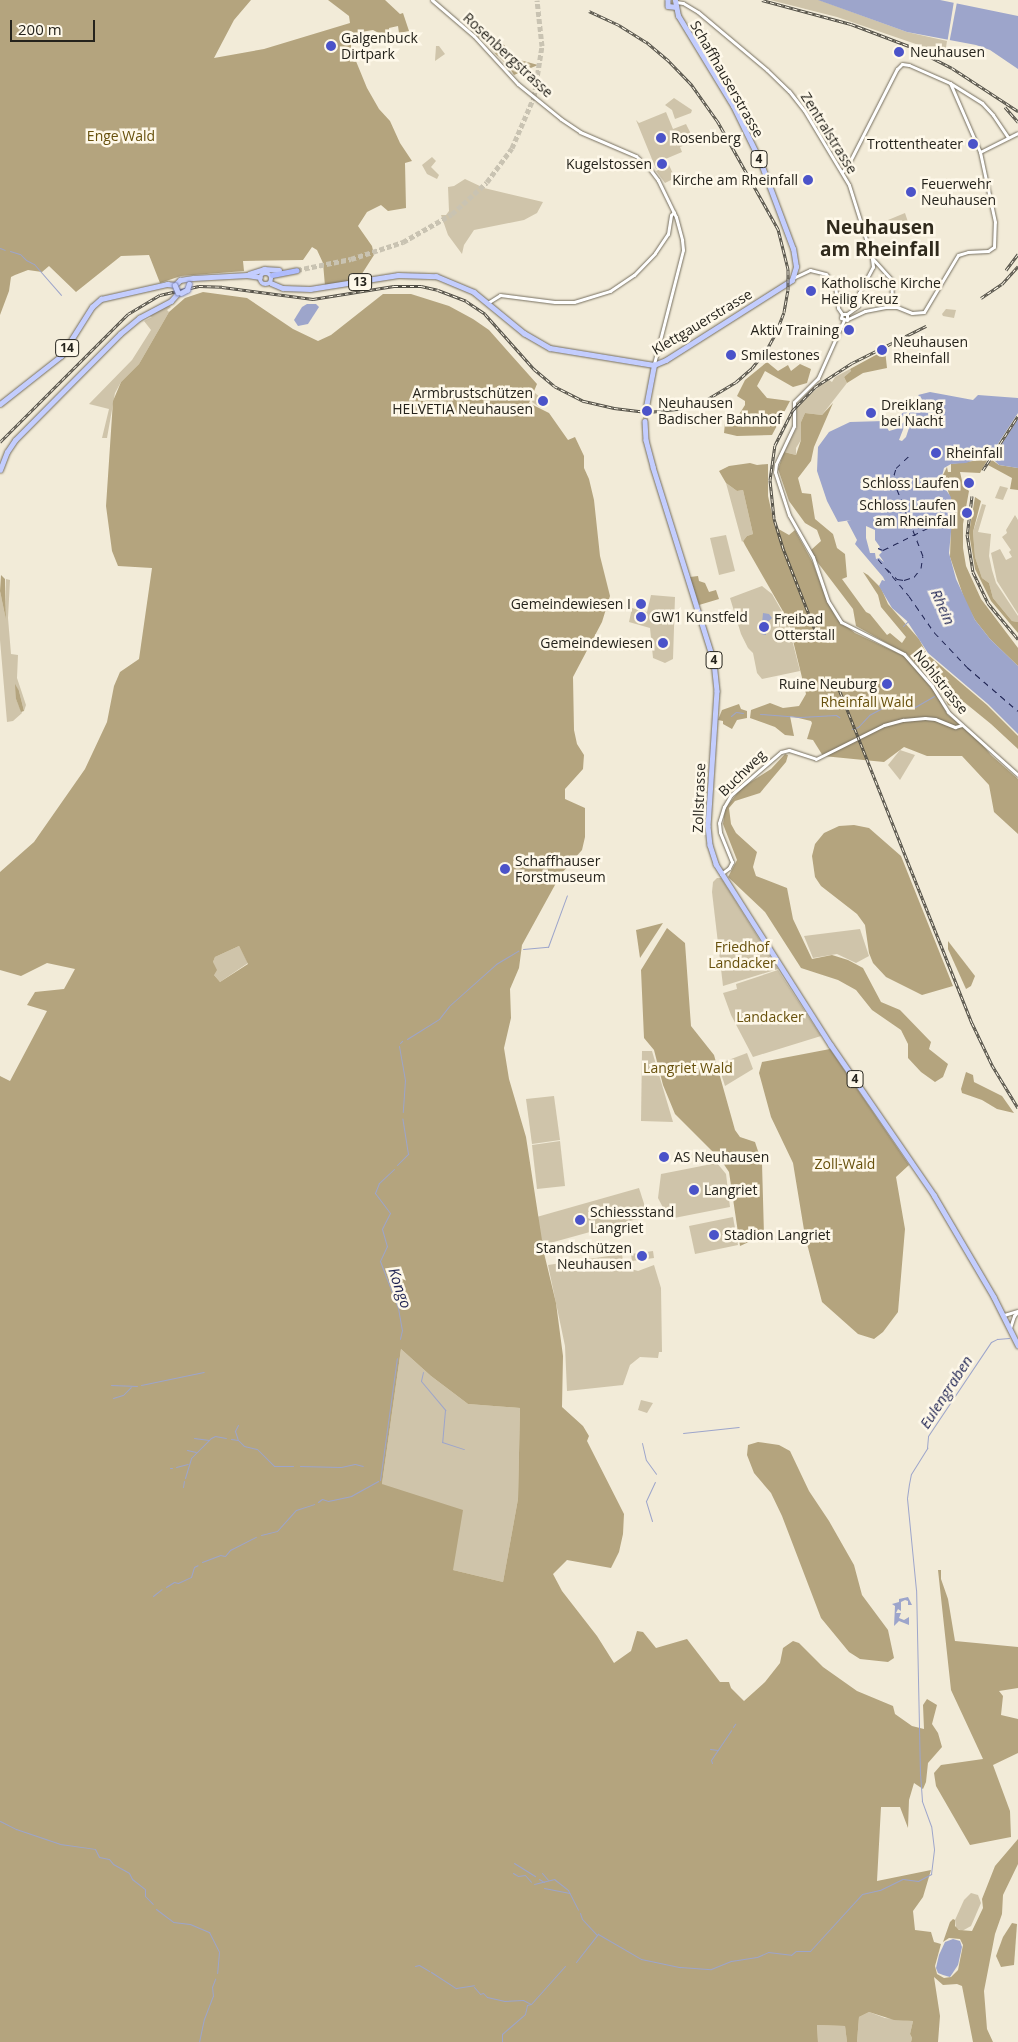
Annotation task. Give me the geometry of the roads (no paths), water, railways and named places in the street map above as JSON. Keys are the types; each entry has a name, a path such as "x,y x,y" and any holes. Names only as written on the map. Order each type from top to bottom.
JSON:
{"highway":[{"path":"272,275 282,271 297,270"}],"main road":[{"name":"4","path":"667,2 676,3"},
{"name":"Schaffhauserstrasse","path":"667,2 678,16 733,106 760,161 788,234 796,267"},
{"name":"Schaffhauserstrasse","path":"676,3 678,16"},
{"name":"4","path":"794,278 796,267"},
{"path":"247,275 264,269 282,271"},
{"name":"13","path":"260,277 264,272 272,275"},
{"name":"13","path":"186,282 203,278 247,275 260,277"},
{"path":"271,283 272,275"},
{"name":"Klettgauerstrasse","path":"271,283 283,288 310,289 346,285 390,276 428,275 452,281 474,292 489,302 526,335 550,348 654,365 666,360 794,278"},
{"name":"13","path":"260,277 263,285 271,283"},
{"name":"13","path":"176,284 203,278"},
{"name":"13","path":"0,470 7,452 15,440 120,334 139,318 171,300 179,292 187,290 186,282"},
{"path":"176,284 179,292"},
{"name":"14","path":"0,404 61,356 97,301 107,296 176,284"},
{"path":"646,407 654,365"},
{"name":"Zollstrasse","path":"645,421 646,440 653,468 714,662 717,691 708,826 712,854 721,874 831,1046 925,1182 1004,1315 1018,1345"}],"street":[{"name":"Rosenbergstrasse","path":"432,0 474,36 518,84 572,127 640,160 658,180 674,212 681,233 682,250 654,365"},
{"name":"Zentralstrasse","path":"676,3 686,6 704,18 793,95 806,112 842,172 853,196 872,258 888,274 892,281 891,302"},
{"path":"842,172 849,163 900,65 909,65 950,83 988,108 1008,137"},
{"path":"886,307 891,302 897,307 912,313 924,312 958,254 988,252 994,247 995,222 980,152 950,83"},
{"path":"980,152 1018,133"},
{"path":"489,302 500,295 554,302 574,302 610,291 634,275 655,253 668,234 671,215 674,212"},
{"path":"842,314 853,312 858,306 860,291 873,267 872,258"},
{"path":"873,267 880,266"},
{"path":"796,267 804,272"},
{"path":"794,278 804,272 817,270 831,278 835,286 838,308 842,314 841,318 846,320"},
{"path":"858,306 865,311"},
{"path":"846,320 865,311 897,307"},
{"path":"846,320 847,314"},
{"name":"Nohlstrasse","path":"846,320 818,378 794,402 794,426 775,468 792,521 813,556 828,601 838,618 848,627 902,652 935,689 948,712 1018,775"},
{"name":"Buchweg","path":"721,874 729,868 732,862 722,842 719,823 724,807 731,795 781,752 789,750 819,759 821,755 852,743 884,725 903,720 924,718 935,719 954,727 962,725"},
{"path":"1004,1315 1018,1311"},
{"path":"1010,1328 1018,1311"},
{"path":"1004,1315 1014,1316"}],"water":[{"path":"818,0 940,0 1018,16 1018,69 990,50 976,45 907,32"},
{"path":"307,304 316,304 319,307 308,324 298,326 294,320 302,307"},
{"name":"Rhein","path":"930,392 973,400 978,395 1018,398 1018,468 999,465 991,457 985,456 966,463 951,464 944,468 942,476 946,490 951,497 951,506 947,512 950,509 953,511 949,553 956,579 975,620 990,639 1018,666 1018,734 988,704 928,653 907,621 892,608 879,586 882,580 885,581 883,577 855,544 857,540 847,521 851,520 838,522 827,501 817,471 818,447 829,432 850,422 884,421 888,418 890,421 896,419 915,402 921,403 922,399 918,395","holes":["912,408 904,422 896,429 889,431 885,424 901,418","919,416 919,424 910,425 906,437 902,441 899,440 906,422","866,526 875,530 875,540 880,547 878,549 882,552 879,555 884,562 879,558 876,559 875,553 870,553 866,538"]},
{"path":"763,613 769,614 772,618 768,622 766,635 761,634"},
{"path":"908,1597 912,1605 908,1605 908,1601 905,1600 901,1602 901,1611 898,1609 896,1613 901,1613 899,1618 904,1620 909,1617 909,1625 899,1621 894,1626 895,1606 892,1604 899,1602 899,1599"},
{"path":"953,1939 960,1941 962,1947 958,1965 950,1977 938,1973 936,1968 945,1942"}],"waterway":[{"path":"0,248 5,250"},
{"path":"10,251 20,254 34,264 61,295"},
{"path":"903,626 908,621"},
{"path":"852,729 858,727 869,715 884,707 902,702 915,707 934,696"},
{"path":"731,716 736,712 743,713"},
{"path":"760,714 800,717 836,715 839,717"},
{"name":"Kongo","path":"523,949 548,947 567,895"},
{"name":"Kongo","path":"407,1039 439,1019 449,1006 496,964 518,951"},
{"name":"Kongo","path":"399,1046 405,1080 403,1112"},
{"name":"Kongo","path":"397,1165 408,1154 402,1118"},
{"name":"Kongo","path":"394,1169 379,1183 375,1193 390,1213 382,1229 387,1246 380,1261 398,1308 402,1330 400,1339"},
{"name":"Eulengraben","path":"576,1962 598,1934 641,1959 680,1967 711,1969 731,1961 757,1957 768,1952 791,1955 796,1951 810,1951 862,1894 880,1890 903,1879 918,1881 931,1874 934,1849 931,1826 922,1801 920,1775 916,1590 907,1498 909,1484 911,1474 927,1448 928,1436 991,1342 997,1339 1009,1338"},
{"path":"380,1480 397,1358"},
{"path":"141,1385 204,1372"},
{"path":"423,1372 421,1381 445,1410 442,1442 464,1449"},
{"path":"111,1385 137,1386"},
{"path":"113,1398 123,1395 131,1387"},
{"path":"238,1425 235,1431 238,1440 244,1446 257,1449 274,1466 293,1466"},
{"path":"683,1433 739,1427"},
{"path":"185,1478 191,1458 211,1438 215,1436 226,1438"},
{"path":"194,1438 209,1440"},
{"path":"231,1439 238,1440"},
{"path":"642,1443 646,1460 656,1474"},
{"path":"187,1450 196,1452"},
{"path":"176,1467 188,1464"},
{"path":"300,1466 341,1467 355,1464 363,1466"},
{"path":"183,1487 184,1481"},
{"path":"318,1502 322,1499 328,1501 351,1496 378,1481"},
{"path":"652,1521 646,1501 655,1482"},
{"path":"261,1535 277,1531 296,1510 314,1504"},
{"path":"202,1562 220,1555 225,1556 230,1550 256,1537"},
{"path":"166,1587 174,1582 178,1583 191,1577 194,1567 198,1565"},
{"path":"153,1596 162,1589"},
{"path":"712,1763 711,1760 731,1730"},
{"path":"710,1749 718,1750"},
{"path":"0,1821 16,1829 60,1844 95,1849 99,1857 109,1859 113,1864 129,1873 132,1879 145,1889 145,1896 153,1904"},
{"path":"514,1863 535,1876"},
{"path":"513,1873 518,1876 525,1875 531,1882"},
{"path":"542,1873 548,1880"},
{"path":"539,1879 544,1882"},
{"path":"534,1884 554,1879 568,1890 578,1910"},
{"path":"544,1888 570,1893"},
{"path":"156,1909 173,1922 190,1924 209,1932 219,1952 217,1973"},
{"path":"580,1913 582,1919 597,1935"},
{"path":"415,1966 419,1965 429,1971"},
{"path":"497,2042 502,2042 502,2034 525,2014 527,2005 531,2004 565,1966"},
{"path":"431,1972 456,1988 474,1985"},
{"path":"199,2042 204,2019 213,1996 212,1987 215,1979"},
{"path":"474,1987 480,1994 483,1993 487,1997 504,2001 523,2000 531,2004"}],"tunnel":[{"path":"297,270 351,259 403,242 452,214 487,182 512,148 534,97 542,46 537,0"},
{"path":"645,421 646,407"}],"railway":[{"path":"762,0 851,24 909,46 952,68 1018,111"},
{"path":"0,442 128,314 160,295 199,286 222,287 313,299 394,286 421,286 438,290 466,301 485,314 534,369 554,386 584,401 614,408 649,412 679,409 706,400 736,382 752,368 766,351 776,333 784,312 788,290 788,269 778,229 718,122 691,84 669,61 646,42 619,25 589,11"},
{"path":"1005,107 1018,122"},
{"path":"1006,270 1018,254"},
{"path":"981,298 1002,284 1018,266"},
{"path":"819,640 783,548 774,518 770,480 775,445 792,411 815,387 852,363 926,326"},
{"path":"983,470 1018,416"},
{"path":"972,496 967,534 973,572 988,603 1018,639"},
{"path":"837,684 972,1023 992,1065 1018,1108"}],"place":[{"name":"Galgenbuck Dirtpark","path":"331,46"},
{"name":"Neuhausen","path":"899,52"},
{"name":"Rosenberg","path":"661,138"},
{"name":"Trottentheater","path":"973,144"},
{"name":"Kugelstossen","path":"662,164"},
{"name":"Kirche am Rheinfall","path":"808,180"},
{"name":"Feuerwehr Neuhausen","path":"911,192"},
{"name":"Katholische Kirche Heilig Kreuz","path":"811,291"},
{"name":"Aktiv Training","path":"849,330"},
{"name":"Neuhausen Rheinfall","path":"882,350"},
{"name":"Smilestones","path":"731,355"},
{"name":"Armbrustschützen HELVETIA Neuhausen","path":"543,401"},
{"name":"Neuhausen Badischer Bahnhof","path":"647,411"},
{"name":"Dreiklang bei Nacht","path":"871,413"},
{"name":"Rheinfall","path":"936,453"},
{"name":"Schloss Laufen","path":"969,483"},
{"name":"Schloss Laufen am Rheinfall","path":"967,513"},
{"name":"Gemeindewiesen I","path":"641,604"},
{"name":"GW1 Kunstfeld","path":"641,617"},
{"name":"Freibad Otterstall","path":"764,627"},
{"name":"Gemeindewiesen","path":"663,643"},
{"name":"Ruine Neuburg","path":"887,684"},
{"name":"Schaffhauser Forstmuseum","path":"505,869"},
{"name":"AS Neuhausen","path":"664,1157"},
{"name":"Langriet","path":"694,1190"},
{"name":"Schiessstand Langriet","path":"580,1220"},
{"name":"Stadion Langriet","path":"714,1235"},
{"name":"Standschützen Neuhausen","path":"642,1256"}],"district":[{"name":"Neuhausen am Rheinfall","path":"880,239"}],"park label":[{"name":"Enge Wald","path":"121,136"},
{"name":"Rheinfall Wald","path":"867,702"},
{"name":"Friedhof Landacker","path":"742,956"},
{"name":"Landacker","path":"770,1017"},
{"name":"Langriet Wald","path":"688,1068"},
{"name":"Zoll-Wald","path":"845,1164"}]}
